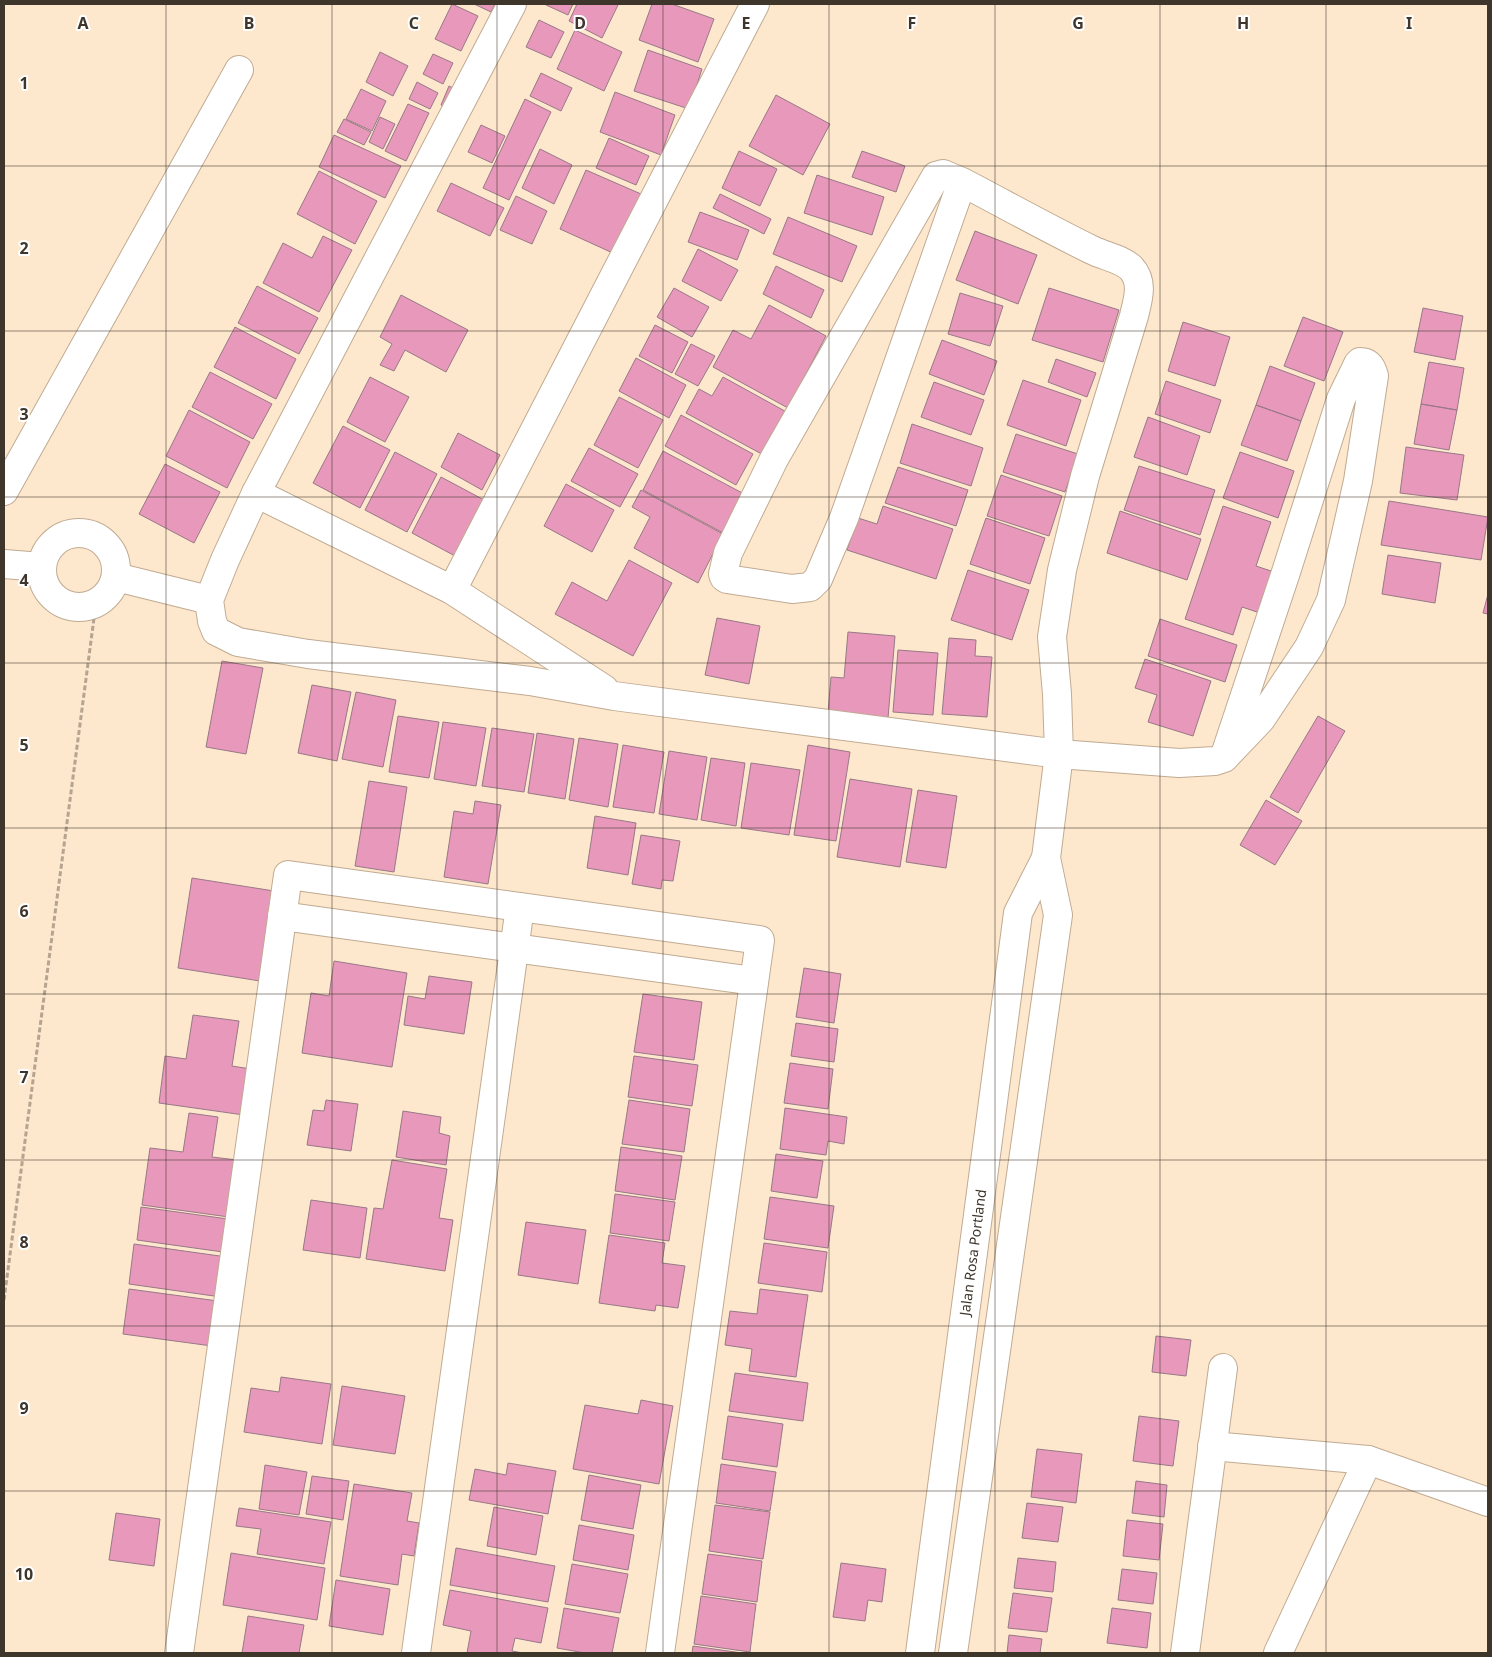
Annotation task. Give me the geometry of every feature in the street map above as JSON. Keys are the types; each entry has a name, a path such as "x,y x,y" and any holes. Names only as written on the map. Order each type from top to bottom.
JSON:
{"street":[{"path":"512,4 256,493 209,600 212,621 216,631 238,642 308,654 530,681 614,696 1059,754 1178,764 1215,761 1224,758 1261,719 1309,647 1330,600 1358,481 1374,376 1371,367 1365,363 1360,362 1358,364 1341,399 1224,758"},
{"path":"452,590 747,6"},
{"path":"4,490 239,70"},
{"name":"Jalan Rosa Portland","path":"953,1653 1058,915 1046,858 1059,754 1057,694 1052,637 1062,570 1085,476 1134,316 1139,293 1139,281 1131,268 1094,251 962,182 939,174 933,180 774,460 728,553 723,574 724,577 792,589 810,587 818,579 844,518 962,182"},
{"path":"256,493 452,590 614,696"},
{"path":"72,532 85,532 96,536 110,548 116,565 116,577 112,588 105,597 85,607 74,607 63,604 47,589 42,567 45,555 51,545 60,537 72,532"},
{"path":"4,564 42,567"},
{"path":"116,577 209,600"},
{"name":"Jalan Rosa Portland","path":"920,1653 1018,913 1046,858"},
{"path":"179,1653 288,875 760,940 660,1653"},
{"path":"416,1653 520,907"},
{"path":"282,916 754,981"},
{"path":"1185,1653 1223,1368"},
{"path":"1212,1446 1368,1460 1488,1502"},
{"path":"1278,1653 1368,1460"}],"path":[{"path":"4,1300 96,603"}],"building":[{"path":"452,4 478,16 461,51 435,39"},
{"path":"474,4 495,4 491,12"},
{"path":"547,4 573,4 568,15"},
{"path":"577,4 618,5 602,38 569,21"},
{"path":"652,4 672,4 714,19 698,62 639,40"},
{"path":"539,20 564,32 551,58 526,47"},
{"path":"575,30 622,52 604,91 557,69"},
{"path":"648,50 702,69 689,109 634,91"},
{"path":"380,52 408,66 393,96 366,82"},
{"path":"433,54 453,63 443,84 423,74"},
{"path":"541,73 572,88 561,111 530,96"},
{"path":"417,82 438,93 430,109 409,99"},
{"path":"449,86 463,93 454,111 441,105"},
{"path":"361,89 386,101 372,131 346,119"},
{"path":"615,92 675,115 661,155 600,132"},
{"path":"776,95 830,124 803,175 749,146"},
{"path":"525,99 551,112 509,200 483,188"},
{"path":"408,104 429,113 406,161 385,151"},
{"path":"380,117 395,124 383,149 369,142"},
{"path":"344,119 371,132 364,145 337,132"},
{"path":"481,125 505,136 492,163 468,152"},
{"path":"334,135 401,166 385,198 319,167"},
{"path":"609,138 649,156 636,185 596,168"},
{"path":"540,149 572,165 554,204 522,188"},
{"path":"739,151 777,169 760,206 722,188"},
{"path":"862,151 905,166 896,192 852,177"},
{"path":"586,170 641,194 615,254 560,229"},
{"path":"319,171 377,201 355,244 297,214"},
{"path":"817,175 884,197 872,235 804,213"},
{"path":"451,183 504,208 490,236 437,211"},
{"path":"720,194 771,219 764,234 713,208"},
{"path":"516,196 547,211 532,244 500,230"},
{"path":"700,212 749,230 737,260 688,242"},
{"path":"788,217 857,246 842,282 773,254"},
{"path":"975,231 1037,255 1018,304 956,280"},
{"path":"323,236 352,250 319,312 263,283 283,243 312,258"},
{"path":"698,249 738,270 721,301 682,281"},
{"path":"776,266 824,290 811,318 763,294"},
{"path":"257,286 318,318 299,354 238,323"},
{"path":"674,288 709,307 692,337 657,317"},
{"path":"1049,288 1119,310 1103,362 1032,340"},
{"path":"960,293 1003,306 990,346 948,334"},
{"path":"401,295 468,330 446,372 405,350 394,371 380,365 392,344 380,337"},
{"path":"769,305 826,336 788,408 713,367 733,330 751,339"},
{"path":"1423,308 1463,316 1455,360 1414,352"},
{"path":"1303,317 1343,332 1324,381 1284,366"},
{"path":"1183,322 1230,337 1215,386 1168,371"},
{"path":"655,325 688,342 672,373 639,356"},
{"path":"235,327 296,359 276,399 214,367"},
{"path":"942,340 997,361 984,395 929,374"},
{"path":"691,344 715,356 698,386 675,374"},
{"path":"636,358 686,385 669,418 619,391"},
{"path":"1056,359 1096,373 1087,397 1048,382"},
{"path":"1429,362 1464,368 1457,410 1421,404"},
{"path":"1270,366 1315,383 1301,421 1256,405"},
{"path":"210,372 272,404 253,439 192,407"},
{"path":"370,377 409,397 385,442 347,422"},
{"path":"723,377 792,415 769,458 686,413 699,389 712,396"},
{"path":"1023,380 1081,400 1066,446 1007,425"},
{"path":"1166,381 1221,400 1210,433 1155,414"},
{"path":"934,382 984,400 971,435 921,417"},
{"path":"619,397 663,420 638,468 594,445"},
{"path":"1421,404 1457,410 1449,450 1414,444"},
{"path":"1256,405 1301,421 1287,461 1241,445"},
{"path":"189,410 250,442 227,488 166,456"},
{"path":"681,415 753,454 736,485 665,446"},
{"path":"1148,417 1200,436 1187,475 1134,457"},
{"path":"912,424 983,448 971,486 900,463"},
{"path":"343,426 390,450 360,508 313,483"},
{"path":"458,433 500,455 482,490 441,467"},
{"path":"1016,434 1078,454 1065,492 1003,472"},
{"path":"1406,447 1464,455 1457,500 1400,493"},
{"path":"589,448 638,474 620,507 571,481"},
{"path":"663,451 748,496 727,535 643,490"},
{"path":"395,452 437,474 407,532 365,510"},
{"path":"1240,452 1294,471 1278,518 1223,498"},
{"path":"165,464 220,492 194,543 139,514"},
{"path":"1139,466 1215,490 1200,535 1124,510"},
{"path":"898,467 968,490 956,526 885,503"},
{"path":"1001,475 1062,496 1049,536 987,516"},
{"path":"441,477 486,501 457,557 412,533"},
{"path":"566,484 614,510 592,552 544,526"},
{"path":"641,490 723,534 698,583 634,548 650,517 632,507"},
{"path":"1389,501 1488,517 1481,560 1381,545"},
{"path":"883,506 953,529 936,579 847,550 858,518 877,524"},
{"path":"1223,506 1271,522 1256,566 1274,572 1260,613 1242,607 1233,635 1185,619"},
{"path":"1120,511 1201,539 1187,580 1107,553"},
{"path":"986,518 1045,538 1030,584 970,564"},
{"path":"1388,555 1441,563 1435,603 1382,594"},
{"path":"629,560 672,583 633,656 555,614 572,582 607,601"},
{"path":"968,570 1029,590 1012,640 951,620"},
{"path":"1488,594 1488,614 1483,613"},
{"path":"717,618 760,626 749,684 705,675"},
{"path":"1160,619 1237,645 1225,682 1148,656"},
{"path":"848,632 895,636 888,718 828,713 831,677 844,678"},
{"path":"949,638 976,640 975,656 992,657 987,717 942,714"},
{"path":"898,650 938,653 933,715 893,712"},
{"path":"1145,659 1211,681 1193,736 1148,722 1157,695 1135,688"},
{"path":"222,661 263,668 246,754 206,747"},
{"path":"312,685 351,692 337,761 298,753"},
{"path":"356,692 396,700 383,767 342,759"},
{"path":"398,716 439,722 429,778 389,772"},
{"path":"1318,716 1345,731 1298,813 1270,797"},
{"path":"443,722 486,728 476,786 434,779"},
{"path":"492,728 534,734 524,792 482,786"},
{"path":"537,733 574,739 565,799 528,793"},
{"path":"579,738 618,744 608,807 569,800"},
{"path":"623,745 664,752 654,813 613,807"},
{"path":"808,745 850,752 836,841 794,835"},
{"path":"669,751 707,757 697,820 659,814"},
{"path":"711,758 745,763 736,826 701,820"},
{"path":"751,763 800,770 789,835 741,828"},
{"path":"850,779 912,789 900,867 837,857"},
{"path":"369,781 407,787 394,872 355,866"},
{"path":"918,790 957,796 946,868 906,862"},
{"path":"1266,800 1302,821 1275,865 1240,845"},
{"path":"475,801 501,805 488,884 444,877 454,811 473,814"},
{"path":"595,816 636,823 628,875 587,868"},
{"path":"641,835 680,841 673,881 662,880 661,889 632,884"},
{"path":"192,878 274,891 260,981 178,968"},
{"path":"334,961 407,973 392,1067 302,1053 311,993 329,996"},
{"path":"804,968 841,974 834,1023 796,1017"},
{"path":"429,976 472,982 464,1034 404,1025 408,996 425,999"},
{"path":"643,994 702,1002 694,1060 634,1052"},
{"path":"193,1015 239,1021 232,1066 251,1069 244,1115 159,1103 165,1056 186,1059"},
{"path":"796,1023 838,1029 834,1062 791,1056"},
{"path":"634,1056 698,1065 692,1106 628,1097"},
{"path":"790,1063 833,1069 828,1109 784,1103"},
{"path":"326,1100 358,1104 351,1151 307,1145 313,1110 324,1111"},
{"path":"629,1100 690,1109 684,1152 622,1144"},
{"path":"785,1108 847,1117 844,1144 828,1141 826,1155 780,1149"},
{"path":"403,1111 441,1117 439,1133 450,1136 446,1165 396,1157"},
{"path":"189,1113 218,1117 212,1157 237,1160 229,1217 142,1205 150,1148 183,1152"},
{"path":"621,1147 682,1156 675,1200 615,1191"},
{"path":"776,1154 823,1161 817,1198 771,1191"},
{"path":"392,1160 447,1169 439,1218 453,1220 445,1271 366,1259 374,1208 383,1209"},
{"path":"615,1194 675,1202 669,1241 610,1233"},
{"path":"770,1197 834,1206 828,1248 764,1239"},
{"path":"311,1200 367,1208 360,1258 303,1250"},
{"path":"141,1207 228,1219 223,1252 137,1240"},
{"path":"526,1222 586,1230 578,1284 518,1275"},
{"path":"609,1235 665,1243 662,1263 685,1266 678,1308 656,1305 655,1311 599,1303"},
{"path":"764,1243 827,1252 822,1292 758,1283"},
{"path":"134,1244 227,1257 221,1297 129,1284"},
{"path":"129,1289 218,1301 212,1346 123,1334"},
{"path":"760,1289 808,1295 796,1377 749,1371 752,1349 725,1345 730,1311 757,1314"},
{"path":"1156,1336 1191,1340 1186,1376 1152,1372"},
{"path":"735,1373 808,1383 803,1421 729,1411"},
{"path":"281,1377 331,1384 322,1444 244,1432 251,1388 279,1392"},
{"path":"342,1386 405,1396 395,1454 333,1445"},
{"path":"641,1400 673,1406 659,1484 573,1469 585,1405 638,1414"},
{"path":"728,1416 783,1424 777,1467 722,1459"},
{"path":"1139,1416 1179,1421 1173,1466 1133,1461"},
{"path":"1037,1449 1082,1454 1076,1503 1031,1497"},
{"path":"508,1463 556,1471 548,1514 469,1500 475,1469 506,1475"},
{"path":"721,1464 776,1472 770,1511 716,1503"},
{"path":"265,1465 307,1472 299,1515 259,1509"},
{"path":"589,1475 641,1485 633,1529 581,1520"},
{"path":"312,1476 349,1481 343,1520 306,1514"},
{"path":"1136,1481 1167,1485 1164,1517 1132,1513"},
{"path":"354,1484 412,1493 407,1521 419,1523 414,1556 402,1554 398,1585 340,1576"},
{"path":"1027,1503 1063,1507 1058,1542 1022,1538"},
{"path":"715,1505 770,1512 763,1559 709,1551"},
{"path":"494,1507 543,1516 536,1555 487,1546"},
{"path":"239,1508 331,1522 324,1564 257,1554 261,1529 236,1526"},
{"path":"116,1513 160,1519 154,1566 109,1560"},
{"path":"1127,1520 1163,1524 1159,1560 1123,1556"},
{"path":"579,1525 634,1535 628,1570 573,1560"},
{"path":"456,1548 555,1566 548,1602 450,1585"},
{"path":"231,1553 325,1568 317,1620 223,1605"},
{"path":"708,1554 762,1561 757,1602 702,1594"},
{"path":"1018,1558 1056,1562 1053,1592 1014,1588"},
{"path":"841,1563 886,1569 882,1602 868,1600 865,1621 833,1617"},
{"path":"572,1564 628,1574 620,1613 565,1604"},
{"path":"1122,1569 1157,1573 1153,1604 1118,1600"},
{"path":"336,1580 390,1589 383,1635 329,1626"},
{"path":"450,1590 548,1608 541,1643 515,1638 512,1651 523,1653 467,1653 471,1631 443,1625"},
{"path":"1013,1593 1052,1598 1047,1632 1008,1628"},
{"path":"701,1596 756,1604 750,1652 694,1644"},
{"path":"564,1608 619,1618 612,1653 585,1653 557,1648"},
{"path":"1112,1608 1151,1613 1147,1648 1107,1643"},
{"path":"248,1616 304,1625 299,1653 242,1653"},
{"path":"1009,1635 1042,1639 1040,1653 1007,1653"},
{"path":"693,1646 742,1653 692,1653"}]}
